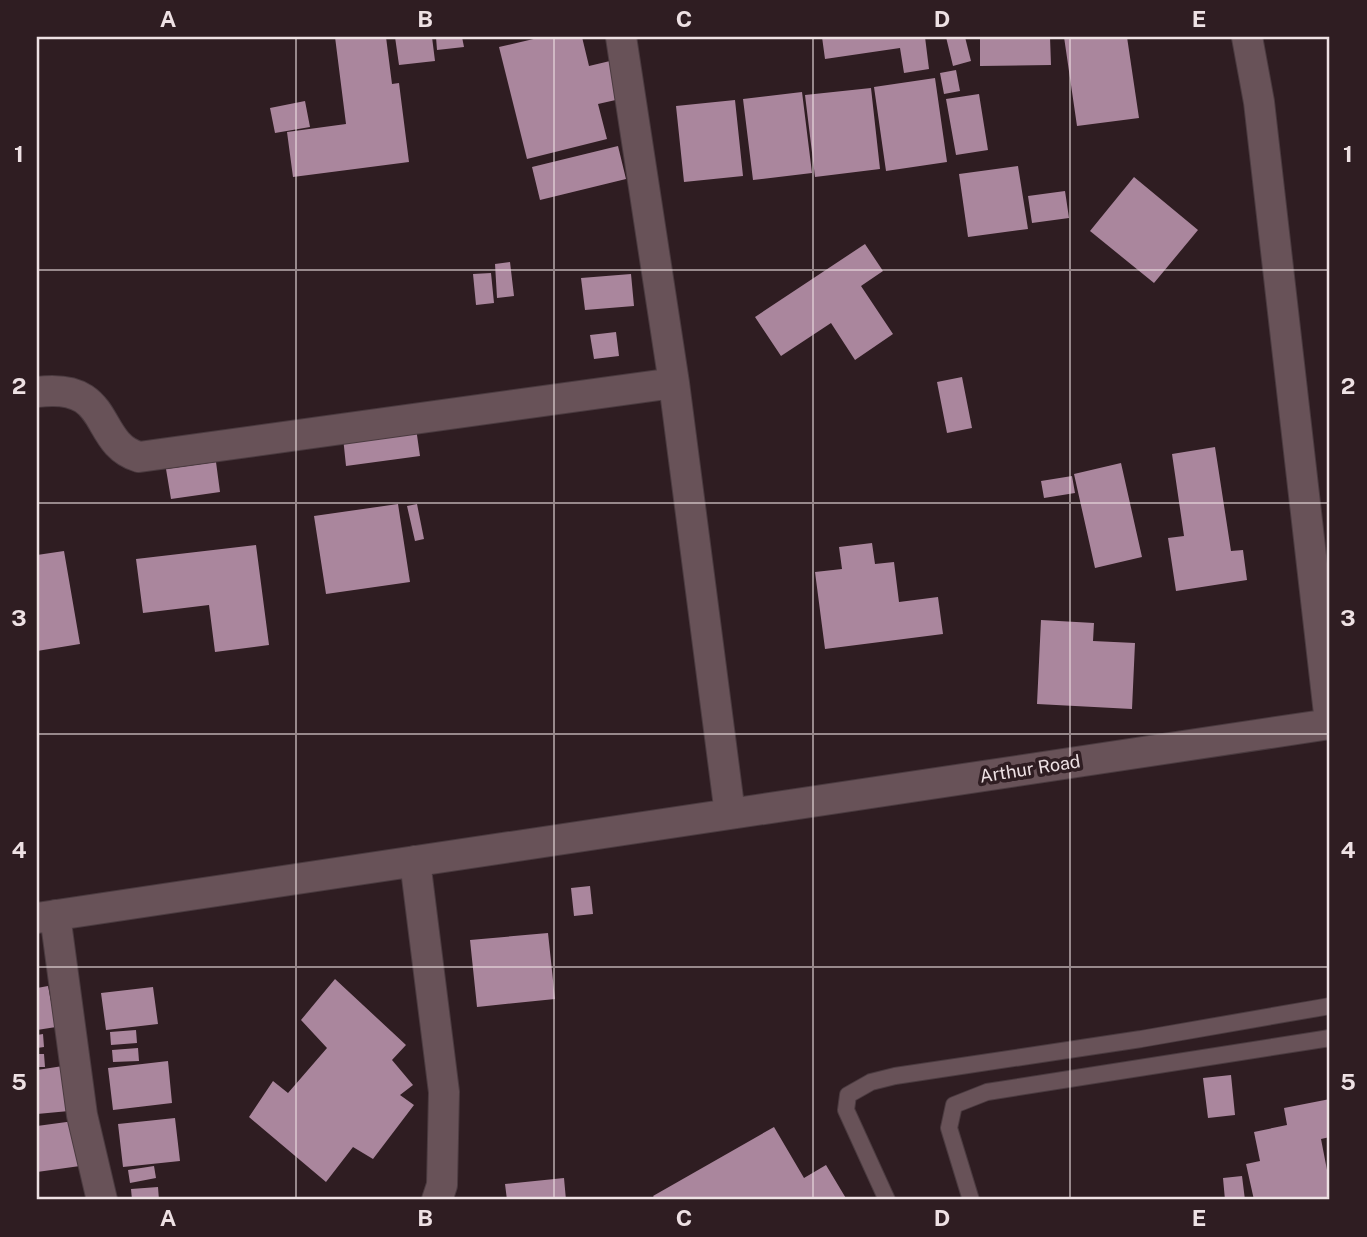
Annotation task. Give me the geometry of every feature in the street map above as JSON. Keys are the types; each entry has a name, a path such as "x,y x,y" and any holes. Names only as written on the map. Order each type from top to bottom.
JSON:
{"street":[{"path":"621,37 674,383 730,814"},
{"path":"1247,37 1259,102 1330,723"},
{"path":"37,392 74,393 87,399 120,446 127,453 139,457 674,383"},
{"name":"Arthur Road","path":"46,916 1330,723"},
{"path":"415,861 444,1092 442,1185 437,1200"},
{"path":"46,916 82,1115 102,1200"}],"lane":[{"path":"887,1200 846,1110 848,1094 871,1082 1330,1006"},
{"path":"971,1200 949,1128 954,1105 987,1092 1330,1038"}],"building":[{"path":"335,37 386,37 392,84 399,83 409,162 293,177 287,132 346,124"},
{"path":"395,37 432,37 435,61 399,65"},
{"path":"436,37 462,37 464,47 437,50"},
{"path":"542,37 582,37 589,66 610,61 620,99 598,104 607,139 527,159 499,47"},
{"path":"822,37 925,37 929,69 904,73 900,48 825,59"},
{"path":"946,37 965,37 971,61 953,66"},
{"path":"980,37 1050,37 1051,65 980,66"},
{"path":"1064,37 1127,37 1139,118 1077,126"},
{"path":"956,70 960,91 944,94 940,73"},
{"path":"935,78 947,162 886,171 874,87"},
{"path":"871,88 880,169 815,177 805,95"},
{"path":"802,92 812,173 753,180 743,99"},
{"path":"979,94 988,150 956,155 946,99"},
{"path":"735,100 743,176 684,182 676,106"},
{"path":"305,101 310,127 275,133 270,108"},
{"path":"618,146 626,179 540,200 532,167"},
{"path":"1018,166 1028,229 968,237 959,174"},
{"path":"1134,177 1198,230 1154,283 1090,231"},
{"path":"1065,191 1069,218 1032,223 1028,196"},
{"path":"865,244 883,271 861,286 893,334 855,360 831,323 781,356 755,317"},
{"path":"510,262 514,296 497,298 495,264"},
{"path":"491,273 494,303 476,305 473,274"},
{"path":"631,274 634,306 585,310 581,278"},
{"path":"616,332 619,356 594,359 590,335"},
{"path":"962,377 972,428 947,433 937,382"},
{"path":"416,428 420,456 346,466 343,437"},
{"path":"1215,447 1231,551 1243,550 1247,580 1176,591 1168,538 1184,536 1172,454"},
{"path":"216,462 220,492 171,499 166,469"},
{"path":"1121,463 1142,557 1095,568 1074,474"},
{"path":"1072,476 1075,493 1044,498 1041,481"},
{"path":"398,504 410,582 326,594 314,516"},
{"path":"417,504 424,539 415,541 407,506"},
{"path":"872,543 875,564 894,562 899,602 938,597 943,634 825,649 815,572 842,569 839,547"},
{"path":"256,545 269,645 215,652 209,605 143,613 136,559"},
{"path":"64,551 80,644 37,651 37,555"},
{"path":"1041,620 1094,623 1093,641 1135,643 1132,709 1037,704"},
{"path":"590,886 593,914 574,916 571,888"},
{"path":"548,933 555,999 477,1007 470,940"},
{"path":"335,979 406,1045 392,1060 413,1085 400,1095 414,1105 373,1159 353,1147 326,1182 249,1117 273,1081 288,1093 327,1048 301,1020"},
{"path":"48,986 56,1027 37,1030 37,988"},
{"path":"153,987 158,1024 106,1030 101,993"},
{"path":"136,1030 137,1043 111,1045 110,1032"},
{"path":"43,1034 44,1047 37,1048 37,1035"},
{"path":"138,1048 139,1061 113,1062 112,1050"},
{"path":"37,1054 44,1054 45,1067 37,1067"},
{"path":"168,1061 172,1103 113,1110 108,1068"},
{"path":"63,1066 69,1111 37,1114 37,1070"},
{"path":"1231,1075 1235,1115 1208,1118 1203,1078"},
{"path":"1330,1099 1330,1137 1321,1139 1327,1170 1330,1169 1330,1199 1254,1200 1246,1164 1260,1161 1254,1132 1287,1125 1284,1108"},
{"path":"175,1118 180,1161 123,1167 118,1124"},
{"path":"74,1121 80,1166 37,1172 37,1126"},
{"path":"774,1127 804,1178 826,1165 847,1200 656,1200 653,1196"},
{"path":"154,1166 156,1178 130,1183 128,1170"},
{"path":"1242,1176 1245,1200 1225,1200 1223,1178"},
{"path":"564,1178 566,1200 507,1200 505,1184"},
{"path":"158,1187 159,1200 132,1200 131,1189"}]}
